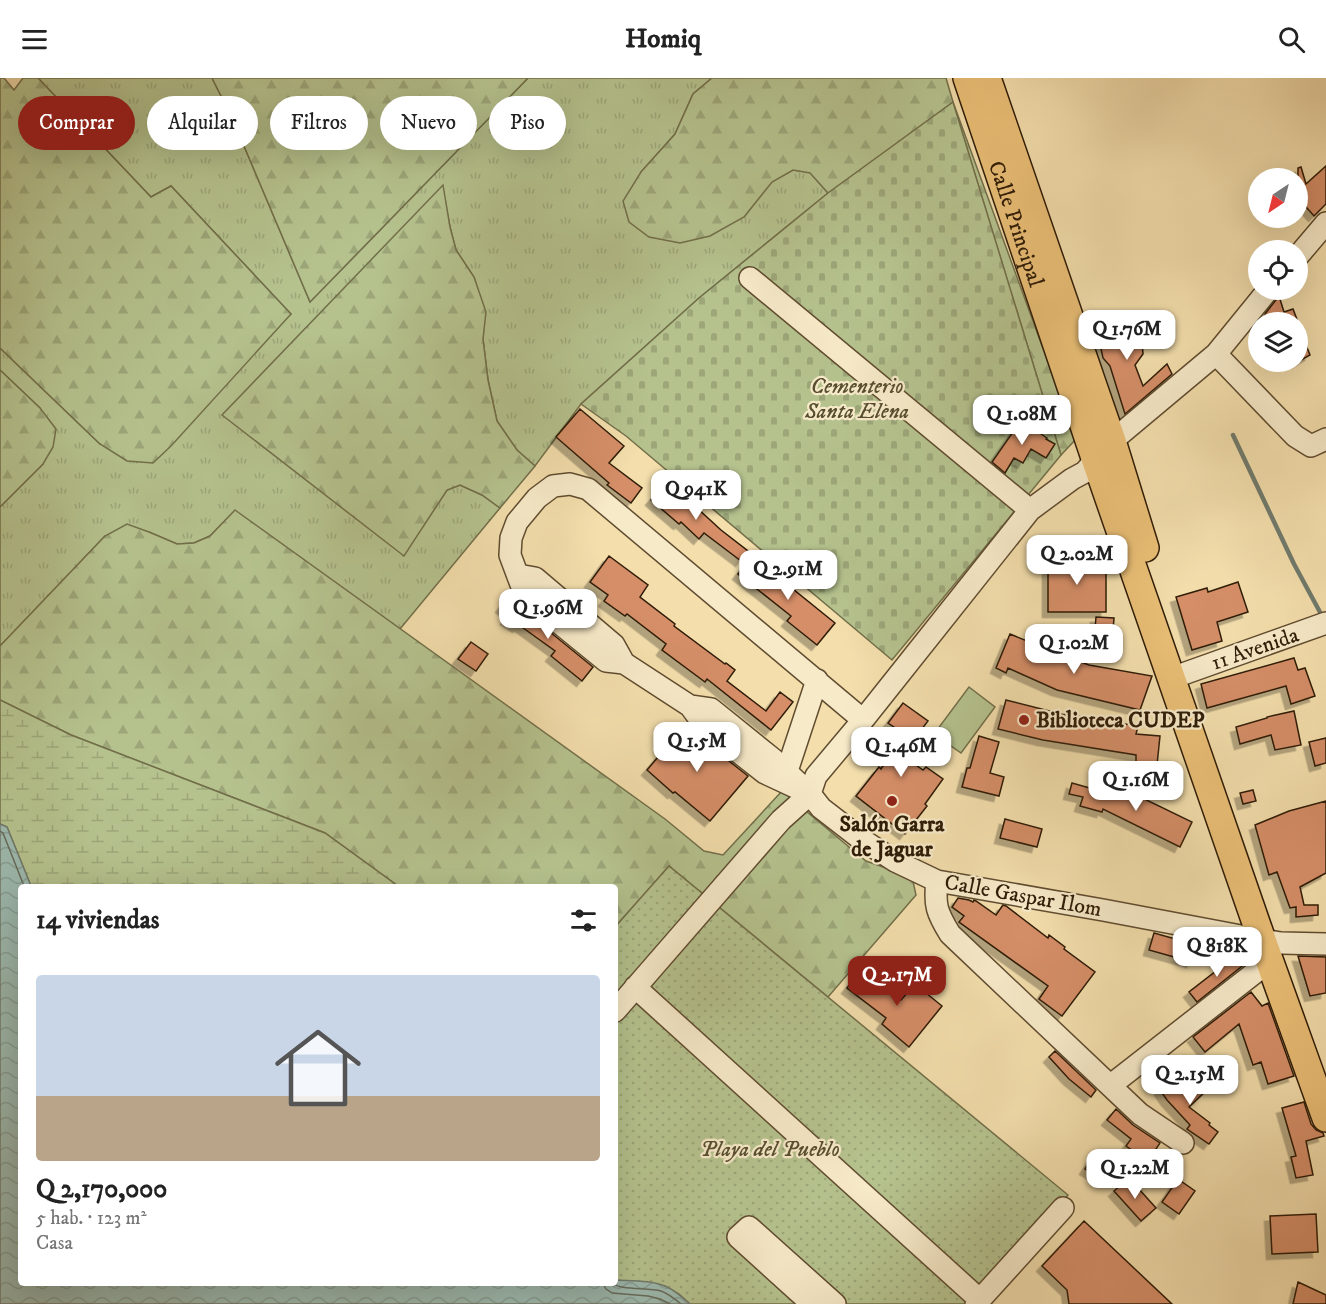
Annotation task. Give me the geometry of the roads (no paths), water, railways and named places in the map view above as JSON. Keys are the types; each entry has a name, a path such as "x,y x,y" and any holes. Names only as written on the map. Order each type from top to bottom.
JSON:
{"main road":[{"name":"Calle Principal","path":"967,78 1183,674 1326,1118"},
{"name":"Calle Principal","path":"987,78 1104,451 1271,949 1326,1071"}],"street":[{"path":"1308,244 1326,223"},
{"path":"750,278 1030,510"},
{"path":"618,1007 781,820 810,794 816,776 1030,510 1085,472 1104,451 1216,354 1260,300"},
{"path":"1216,354 1295,436 1311,446 1326,440"},
{"path":"810,794 765,773 704,725 690,706 624,663 614,645 535,578 518,575 510,555 511,538 517,522 537,498 553,486 570,484 588,489 863,720"},
{"name":"11 Avenida","path":"1183,674 1326,623"},
{"path":"787,771 817,680"},
{"name":"Calle Gaspar Ilom","path":"690,706 711,709 787,771 821,808 861,839 895,861 937,881 1103,910 1271,949 1326,944"},
{"path":"937,881 934,899 940,918 950,934 1140,1114 1183,1143"},
{"path":"1111,1085 1257,971 1271,949"},
{"path":"635,987 978,1302 1063,1208"},
{"path":"743,1232 827,1303"}],"water":[{"path":"0,824 7,827 30,884 18,884 18,1286 618,1286 618,1280 655,1283 673,1290 690,1304 0,1304"}],"waterway":[{"path":"1233,435 1294,564 1321,614"}],"place":[{"name":"Biblioteca CUDEP","path":"1024,720"},
{"name":"Salón Garra de Jaguar","path":"892,801"}],"park label":[{"name":"Cementerio Santa Elena","path":"857,398"},
{"name":"Playa del Pueblo","path":"770,1149"}]}
